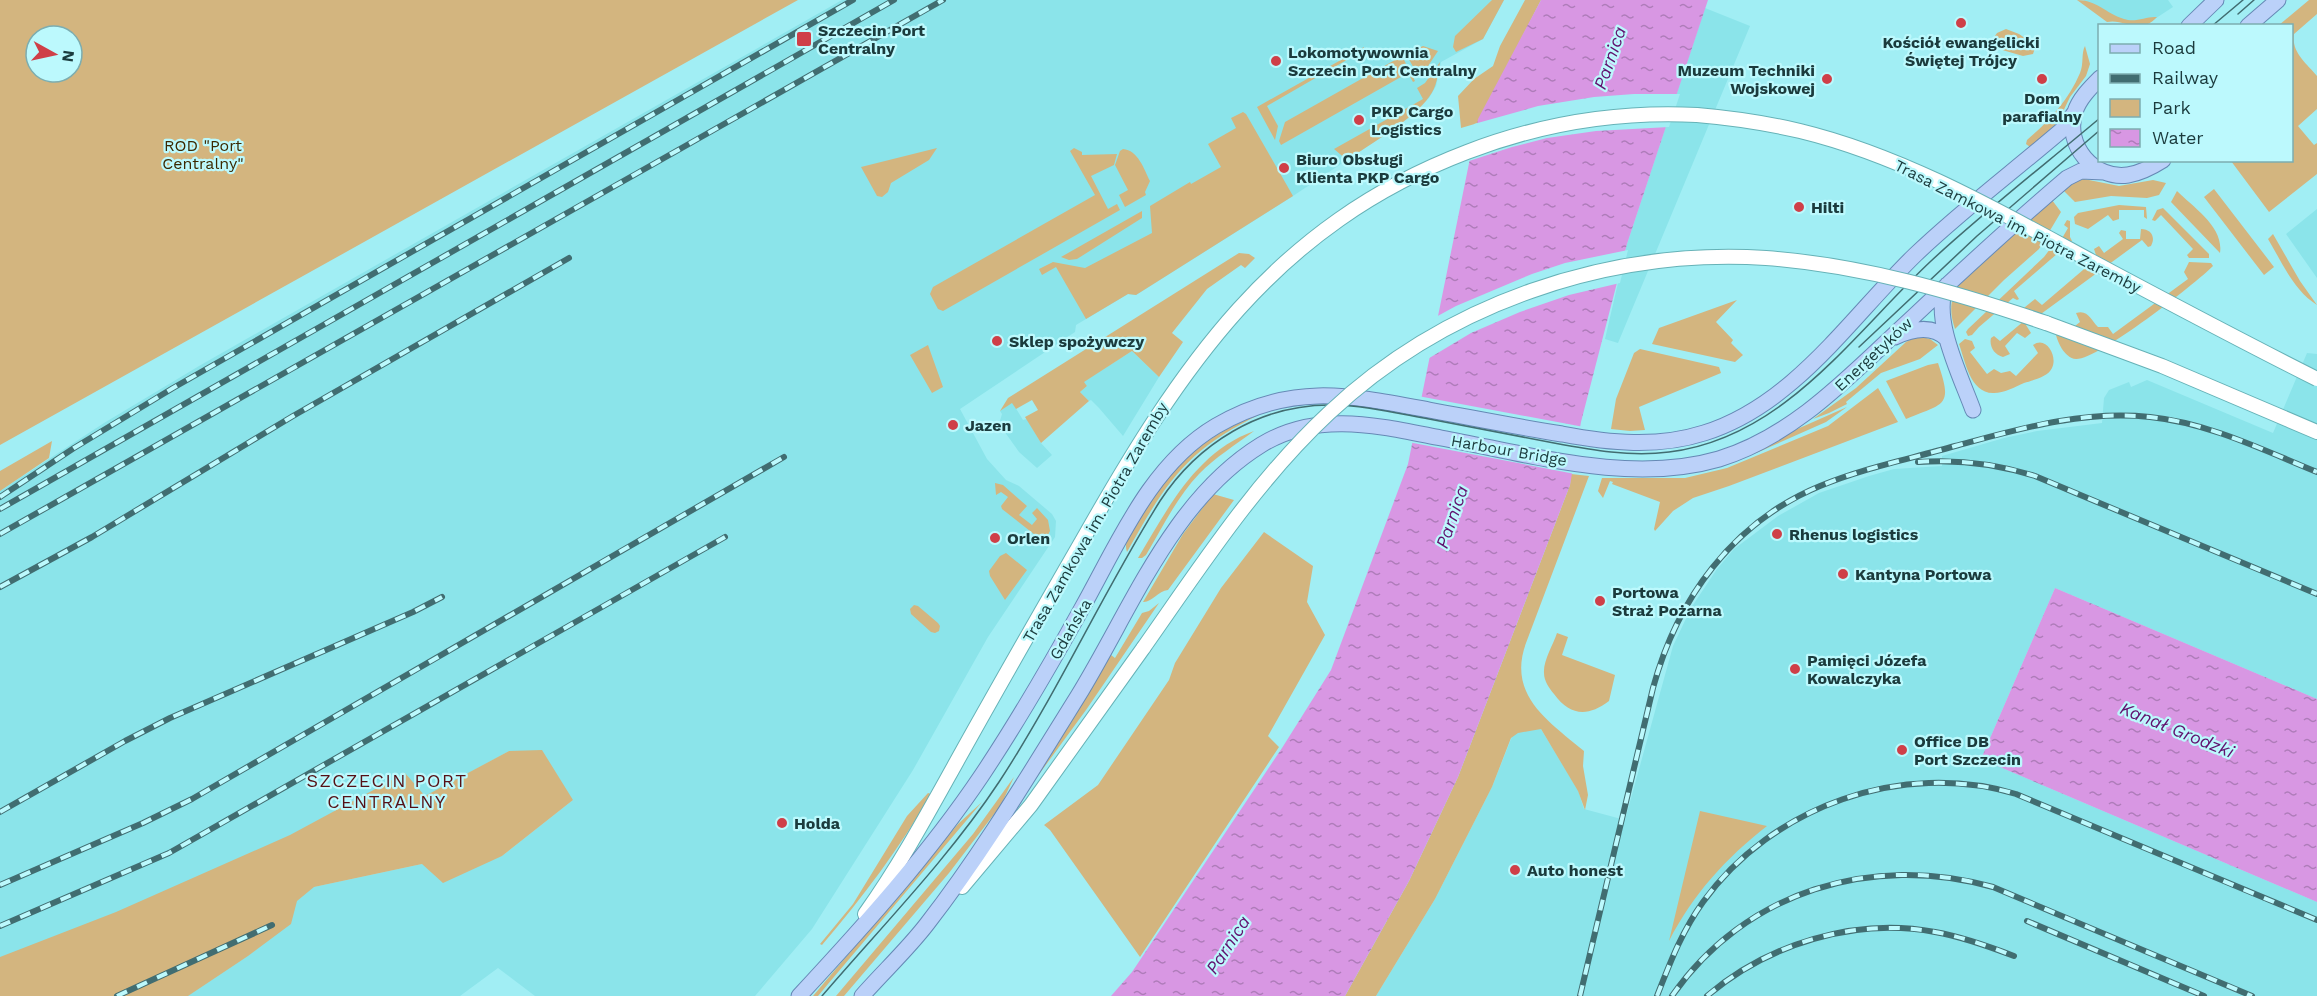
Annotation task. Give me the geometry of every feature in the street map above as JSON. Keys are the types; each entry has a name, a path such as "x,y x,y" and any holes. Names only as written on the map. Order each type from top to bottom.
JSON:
{"main road":[{"path":"2191,24 2216,0"},
{"path":"2250,24 2278,0"},
{"path":"2098,80 2082,98 2075,112 2073,129 2077,147 2088,162 2104,172"},
{"name":"Harbour Bridge","path":"1415,407 1612,442 1648,443 1690,437 1733,422 1771,400 1806,369 1917,253 2063,129 2075,112"},
{"name":"Trasa Zamkowa im. Piotra Zaremby","path":"828,964 871,906 898,864 1120,474 1155,417 1209,342 1268,277 1328,227 1403,180 1484,145 1541,129 1629,115 1697,115 1762,123 1840,143 1898,165 2016,221 2317,379"},
{"name":"Energetyków","path":"1609,467 1636,470 1677,468 1708,462 1746,449 1782,430 1805,414 1878,350 2067,178 2082,171 2118,175 2133,174 2159,162"},
{"path":"862,996 1031,805 1203,563 1272,474 1313,428 1365,381 1410,350 1497,303 1545,285 1611,268 1681,259 1744,257 1821,264 1908,281 1992,305 2104,343 2317,432"},
{"path":"1947,285 1943,293 1941,308 1947,339 1973,410"},
{"path":"1878,350 1894,338 1915,330 1934,331 1947,339"},
{"name":"Gdańska","path":"799,996 916,863 976,783 1056,654 1134,515 1152,487 1182,452 1204,434 1227,420 1254,408 1284,399 1315,395 1341,395 1415,407"},
{"name":"Harbour Bridge","path":"924,928 976,857 1081,692 1166,544 1183,519 1215,481 1259,446 1280,435 1305,427 1325,423 1353,423 1609,467"}],"shaded area":[{"path":"842,0 1504,0 1483,39 1441,62 1436,86 1429,98 1392,130 1293,196 1136,295 1128,294 1076,325 1075,332 960,409 987,459 1006,480 1019,486 1052,514 1056,521 1055,537 988,637 913,770 812,929 755,996 535,996 498,968 460,996 0,996 0,491 104,423 199,366","holes":["509,751 573,800 502,856 422,864 314,887 425,797"]},
{"path":"2083,0 2168,0 2173,7 2147,24 2127,24"},
{"path":"1705,8 1750,26 1618,343 1605,339 1627,244"},
{"path":"2317,209 2317,278 2286,234"},
{"path":"1132,351 1159,377 1123,436 1099,408 1080,392 1087,386 1083,382"},
{"path":"2307,353 2317,354 2317,699 2055,588 1981,759 2317,902 2317,996 1376,996 1435,899 1492,787 1513,734 1539,726 1578,790 1584,809 1625,820 1673,646 1691,608 1717,569 1734,549 1778,516 1819,493 1869,476 1894,469 1942,466 1942,456 2004,438 2037,431 2102,423 2104,398 2109,390 2129,382 2131,387 2147,380 2273,433"},
{"path":"1012,402 1023,420 1027,419 1041,443 1052,455 1037,468 1019,452 999,424 1002,414 1000,411"}],"green space":[{"name":"ROD \"Port Centralny\"","path":"0,0 798,0 0,445"},
{"path":"1492,0 1504,0 1483,39 1456,52 1453,47 1455,36"},
{"path":"1525,0 1541,0 1478,123 1461,128 1458,96 1474,79 1493,66 1500,46"},
{"path":"2077,0 2096,4 2128,20 2157,17 2148,24 2107,22"},
{"path":"2309,0 2317,0 2317,14 2294,34 2294,40 2300,57 2317,76 2317,109 2298,126 2314,145 2317,143 2317,174 2269,212 2232,162 2293,162 2293,24 2280,24"},
{"path":"2006,29 2032,43 2035,48 2033,54 2023,56 1992,47 1990,43 1997,33"},
{"path":"1423,46 1438,51 1428,66 1416,72 1406,54"},
{"path":"2085,46 2090,64 2086,76 2070,97 2058,122 2030,147 2026,144 2027,140 2057,110 2070,93 2081,70"},
{"path":"1364,47 1364,50 1267,106 1278,126 1275,140 1257,107"},
{"path":"1402,56 1415,81 1413,82 1408,73 1281,145 1279,141 1285,122"},
{"path":"1440,62 1434,89 1413,114 1347,160 1334,149 1423,99 1417,88 1425,83"},
{"path":"1243,112 1293,196 1136,295 1128,294 1086,319 1056,267 1042,275 1039,269 1053,262 1085,268 1152,233 1150,206 1221,167 1208,144 1236,128 1231,118"},
{"path":"937,148 929,160 891,183 888,192 882,197 877,196 861,167"},
{"path":"1074,148 1082,152 1082,155 1117,154 1114,165 1091,176 1108,209 1117,204 1120,210 943,311 938,309 930,294 933,287 1095,195 1070,151"},
{"path":"1123,149 1137,156 1150,181 1146,195 1125,207 1119,195 1128,190 1115,165"},
{"path":"2084,179 2119,186 2153,180 2166,183 2159,195 2147,198 2111,196 2075,202 2064,191 2074,182"},
{"path":"2214,189 2274,267 2264,275 2204,197"},
{"path":"2177,191 2213,226 2220,244 2220,253 2171,202"},
{"path":"2052,200 2061,212 2039,249 1955,329 1951,308 1958,286"},
{"path":"2119,205 2146,207 2147,219 2144,217 2144,210 2119,210 2119,219 2113,221 2108,215 2088,229 2075,224 2074,217 2078,213"},
{"path":"2163,208 2209,254 2209,258 2189,258 2187,255 2193,249 2161,215 2155,221 2152,220 2157,210"},
{"path":"1142,211 1142,218 1077,259 1069,260 1061,257"},
{"path":"2067,220 2070,221 2072,241 2014,291 2019,299 2013,298 1972,335 1968,336 1966,332 1968,329 2044,257 2053,245 2057,247 2068,228 2064,225"},
{"path":"2141,229 2152,234 2151,246 2148,247 2142,240 2026,325 2031,333 2025,338 2017,333 2005,346 2010,354 2003,357 1993,350 1991,338 1994,336 2000,341 2024,321 2019,312 2035,299 2042,305 2097,258 2094,249 2099,246 2104,253 2123,239 2119,233 2121,230 2126,231 2126,239 2140,239"},
{"path":"2273,234 2300,281 2317,305 2301,292 2289,275 2268,239"},
{"path":"1239,253 1249,254 1255,258 1245,268 1241,265 1207,289 1172,333 1183,342 1159,377 1132,351 1084,382 1087,386 1080,392 1089,401 1041,443 1025,417 1038,410 1032,400 1016,409 1012,403 1000,411 1008,398"},
{"path":"2189,262 2211,263 2213,266 2168,304 2104,347 2076,359 2068,356 2062,348 2055,331 2066,333 2080,322 2076,313 2086,314 2098,327 2108,327 2113,334 2188,279 2184,272"},
{"path":"1737,300 1716,322 1743,355 1735,362 1652,344 1659,328"},
{"path":"1922,337 1938,345 1920,359 1881,373 1846,402 1847,404 1813,419 1856,388 1906,342"},
{"path":"1965,339 1972,341 1975,348 1970,352 1987,374 1994,369 2001,373 2010,371 2016,376 2038,353 2033,345 2038,343 2050,348 2053,358 2052,368 2044,376 1998,393 1986,392 1974,382 1966,367 1959,344"},
{"path":"928,345 943,387 932,393 910,355"},
{"path":"1640,349 1719,367 1721,373 1639,407 1645,430 1611,429 1616,399 1634,353"},
{"path":"1938,363 1945,388 1942,402 1930,410 1906,419 1886,381"},
{"path":"1878,388 1898,422 1693,498 1673,511 1655,531 1660,502 1612,484 1613,482 1610,481 1603,498 1598,491 1602,478 1685,478 1727,468 1828,426"},
{"path":"1847,407 1826,422 1754,454 1795,430"},
{"path":"1261,414 1214,440 1181,470 1154,506 1127,552 1126,544 1131,533 1149,503 1175,470 1204,443 1240,422"},
{"path":"1254,431 1199,474 1177,503 1146,555 1138,558 1173,501 1200,467 1234,440"},
{"path":"52,441 49,458 0,491 0,471"},
{"path":"1571,474 1589,476 1526,643 1522,661 1522,678 1534,705 1557,729 1584,751 1583,766 1588,795 1585,810 1578,791 1541,729 1518,733 1511,738 1492,787 1435,899 1376,996 1345,996 1409,881 1458,777 1570,485"},
{"path":"995,483 1003,485 1027,506 1019,515 1032,525 1037,519 1032,513 1037,508 1048,520 1050,531 1044,542 1002,509 1001,506 1008,497 1001,492 996,495"},
{"path":"1213,494 1234,500 1168,590 1143,602 1183,534"},
{"path":"1264,532 1313,566 1307,602 1325,635 1268,736 1279,747 1140,957 1050,830 1044,825 1098,785 1169,680 1175,663 1221,588"},
{"path":"1006,553 1027,570 1005,600 989,571 1000,556"},
{"path":"1159,603 1037,777 1111,655 1115,658 1142,613 1149,611"},
{"path":"914,605 938,623 939,631 931,632 911,614 910,609"},
{"path":"1557,633 1568,637 1562,655 1615,675 1609,701 1594,710 1580,712 1566,707 1552,692 1545,679 1544,668"},
{"path":"542,750 573,800 502,856 443,883 422,864 314,887 297,901 291,924 188,996 0,996 0,957 116,912 290,835 405,773 425,796 509,751"},
{"path":"1014,777 1001,805 949,873 844,996 836,996 973,834"},
{"path":"928,793 931,794 907,834 880,872 822,945 820,944 853,904 907,816"},
{"path":"982,802 818,996 813,996 958,824"},
{"path":"1700,811 1767,826 1724,864 1700,892 1669,941"}],"water":[{"name":"Parnica","path":"1541,0 1708,0 1627,244 1581,422 1570,485 1458,777 1409,881 1345,996 1111,996 1132,972 1282,748 1331,670 1408,464 1478,119"},
{"name":"Kanał Grodzki","path":"2055,588 2317,699 2317,902 1981,759"}],"pier":[{"path":"1680,94 1669,127 1596,131 1547,138 1466,162 1474,124 1538,106 1594,97"},
{"path":"1628,250 1620,283 1569,295 1520,312 1471,333 1426,360 1434,318 1456,306 1532,274 1565,263"},
{"path":"1418,396 1584,427 1575,474 1408,442"}],"tram line":[{"path":"2214,24 2243,0"},
{"path":"2238,14 2254,0"},
{"path":"822,996 914,892 999,782 1021,748 1160,501 1175,480 1212,445 1255,420 1279,412 1330,405 1380,410 1611,452 1640,454 1669,452 1710,443 1747,427 1782,405 1814,379 1951,242 2098,120"},
{"path":"1859,347 1977,236 2098,132"}],"railway":[{"path":"0,497 74,448 173,388 853,0"},
{"path":"0,509 894,0"},
{"path":"0,534 943,0"},
{"path":"0,587 92,537 293,416 569,258"},
{"path":"1580,996 1653,688 1663,655 1693,594 1735,542 1761,520 1789,501 1853,474 2051,422 2100,416 2150,417 2193,425 2235,438 2317,472"},
{"path":"0,885 143,823 192,799 784,457"},
{"path":"1918,462 1977,463 2035,476 2317,594"},
{"path":"0,926 169,853 725,537"},
{"path":"0,812 170,718 413,612 442,597"},
{"path":"1657,996 1689,924 1703,902 1732,868 1765,840 1802,817 1843,799 1885,788 1929,783 1973,785 2016,794 2317,920"},
{"path":"1672,996 1702,960 1736,930 1774,906 1814,889 1858,879 1902,875 1947,878 1993,887 2252,996"},
{"path":"2027,921 2204,996"},
{"path":"117,996 272,925"},
{"path":"1707,996 1757,962 1785,949 1814,939 1874,928 1905,928 1956,936 2014,956"}],"place":[{"name":"Kościół ewangelicki Świętej Trójcy","path":"1961,23"},
{"name":"Szczecin Port Centralny","path":"804,39"},
{"name":"Lokomotywownia Szczecin Port Centralny","path":"1276,61"},
{"name":"Muzeum Techniki Wojskowej","path":"1827,79"},
{"name":"Dom parafialny","path":"2042,79"},
{"name":"PKP Cargo Logistics","path":"1359,120"},
{"name":"Biuro Obsługi Klienta PKP Cargo","path":"1284,168"},
{"name":"Hilti","path":"1799,207"},
{"name":"Sklep spożywczy","path":"997,341"},
{"name":"Jazen","path":"953,425"},
{"name":"Rhenus logistics","path":"1777,534"},
{"name":"Orlen","path":"995,538"},
{"name":"Kantyna Portowa","path":"1843,574"},
{"name":"Portowa Straż Pożarna","path":"1600,601"},
{"name":"Pamięci Józefa Kowalczyka","path":"1795,669"},
{"name":"Office DB Port Szczecin","path":"1902,750"},
{"name":"Holda","path":"782,823"},
{"name":"Auto honest","path":"1515,870"}],"district":[{"name":"SZCZECIN PORT CENTRALNY","path":"387,791"}]}
